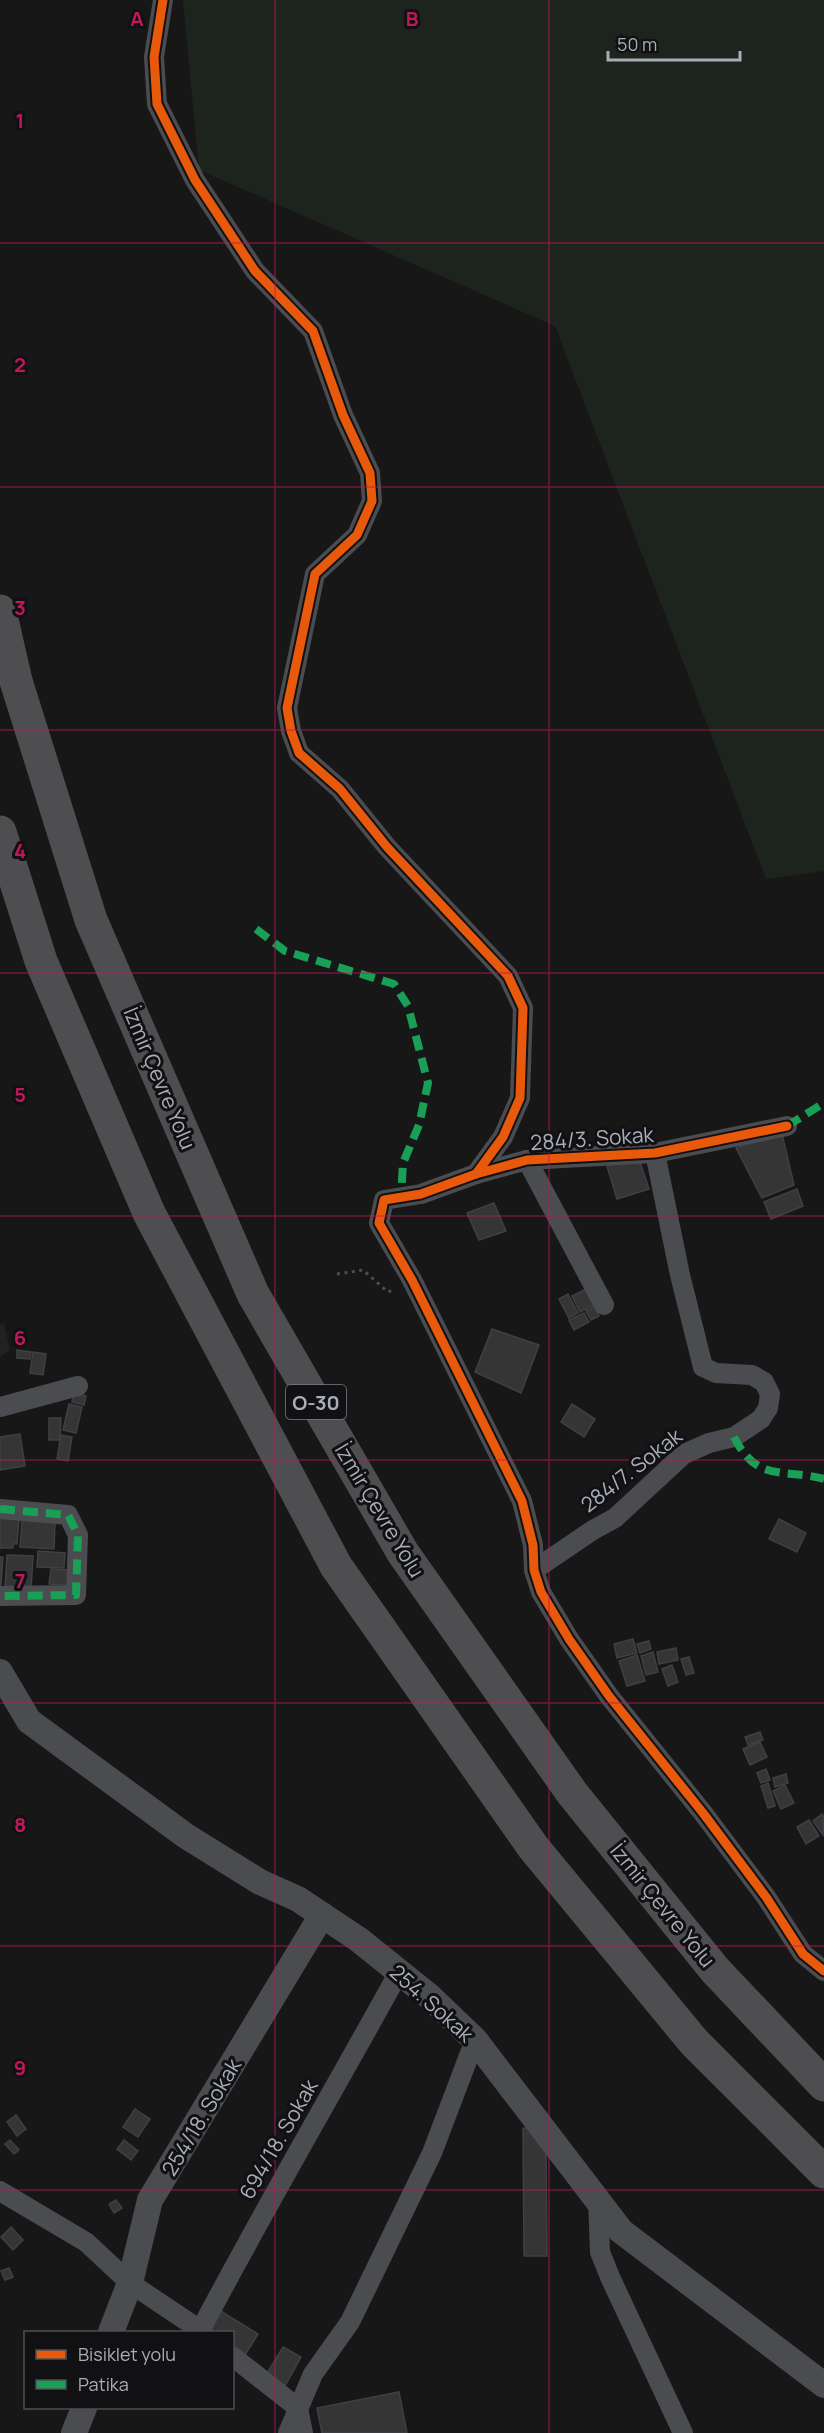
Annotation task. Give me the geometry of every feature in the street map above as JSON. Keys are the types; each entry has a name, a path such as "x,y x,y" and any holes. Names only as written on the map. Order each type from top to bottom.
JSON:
{"highway":[{"name":"İzmir Çevre Yolu","path":"0,611 16,681 91,920 253,1294 403,1553 572,1792 715,1970 824,2085"},
{"name":"O-30","path":"0,832 41,961 149,1213 336,1566 532,1846 694,2042 824,2172"}],"street":[{"path":"164,0 154,57 158,104 195,180 255,271 313,331 343,415 370,473 372,501 357,535 315,574 287,708 291,730 299,753 340,789 387,847 508,976 523,1008 520,1098 503,1137 476,1174"},
{"name":"284/3. Sokak","path":"412,1281 379,1223 384,1200 421,1194 476,1174 527,1160 655,1153 787,1125"},
{"name":"284/7. Sokak","path":"534,1570 615,1518 684,1454 709,1443 734,1437 761,1419 768,1408 770,1394 764,1382 758,1378 752,1375 716,1373 703,1367 680,1275 655,1153"},
{"path":"527,1160 604,1305"},
{"path":"412,1281 522,1501 533,1545 534,1570 541,1592 569,1639 609,1696 759,1888 803,1954 824,1971"},
{"path":"0,1407 78,1386"},
{"path":"0,1509 68,1515 78,1535 76,1595 0,1596"},
{"name":"254. Sokak","path":"0,1672 29,1721 186,1836 260,1882 298,1899 358,1939 429,1996 474,2040 621,2230 824,2385"},
{"name":"254/18. Sokak","path":"111,2331 130,2283 150,2200 322,1915"},
{"name":"694/18. Sokak","path":"202,2331 257,2221 399,1972"},
{"path":"288,2433 313,2374 350,2322 432,2153 474,2040"},
{"path":"0,2191 86,2242 130,2283 201,2331"},
{"path":"598,2199 600,2252 683,2433"},
{"path":"234,2358 298,2408 303,2433"},
{"path":"74,2433 84,2409"}],"path":[{"path":"337,1274 363,1270 388,1292 412,1281"}],"shaded area":[{"path":"183,0 824,0 824,871 766,879 555,326 199,170"},
{"path":"4,1323 10,1350 0,1357 0,1324"}],"building":[{"path":"782,1134 794,1185 762,1198 736,1148"},
{"path":"638,1156 649,1189 617,1199 607,1166"},
{"path":"797,1189 803,1206 771,1219 764,1202"},
{"path":"494,1203 506,1231 479,1240 467,1213"},
{"path":"586,1289 594,1305 580,1312 572,1296"},
{"path":"568,1294 578,1313 569,1318 559,1299"},
{"path":"594,1307 599,1316 591,1320 586,1311"},
{"path":"584,1313 589,1322 574,1330 569,1320"},
{"path":"492,1329 539,1345 521,1393 475,1372"},
{"path":"17,1350 31,1352 30,1359 17,1358"},
{"path":"33,1352 46,1354 43,1375 30,1373"},
{"path":"74,1393 86,1396 84,1405 72,1402"},
{"path":"69,1404 82,1407 76,1433 63,1430"},
{"path":"572,1404 595,1419 584,1437 561,1422"},
{"path":"49,1418 61,1418 60,1440 49,1440"},
{"path":"20,1434 25,1466 0,1470 0,1437"},
{"path":"61,1435 72,1437 68,1461 57,1459"},
{"path":"0,1518 19,1519 17,1544 13,1544 13,1548 0,1548"},
{"path":"779,1519 806,1533 797,1552 769,1539"},
{"path":"22,1520 55,1522 54,1549 20,1547"},
{"path":"38,1551 65,1553 64,1568 37,1567"},
{"path":"7,1555 33,1556 31,1588 5,1586"},
{"path":"0,1557 3,1557 1,1585 0,1585"},
{"path":"51,1569 69,1570 68,1585 49,1584"},
{"path":"633,1639 637,1653 617,1658 614,1644"},
{"path":"649,1641 651,1649 640,1653 637,1644"},
{"path":"676,1648 678,1660 659,1664 657,1652"},
{"path":"653,1652 658,1672 646,1675 641,1656"},
{"path":"637,1655 645,1681 627,1686 619,1661"},
{"path":"689,1657 694,1673 686,1675 681,1659"},
{"path":"672,1665 678,1682 668,1686 662,1669"},
{"path":"760,1732 763,1740 748,1745 745,1737"},
{"path":"760,1742 767,1757 750,1765 743,1749"},
{"path":"766,1769 770,1780 761,1783 757,1773"},
{"path":"786,1774 788,1783 775,1787 773,1778"},
{"path":"768,1783 775,1806 768,1808 761,1786"},
{"path":"785,1785 794,1803 781,1809 773,1791"},
{"path":"822,1814 824,1817 823,1835 813,1821"},
{"path":"809,1820 819,1836 806,1844 797,1827"},
{"path":"135,2109 150,2119 138,2137 123,2127"},
{"path":"16,2115 26,2129 17,2136 7,2122"},
{"path":"523,2128 538,2128 546,2145 547,2256 524,2256"},
{"path":"10,2140 19,2150 14,2154 5,2144"},
{"path":"124,2140 138,2151 131,2160 117,2149"},
{"path":"116,2200 122,2208 114,2213 109,2204"},
{"path":"11,2227 23,2240 13,2250 1,2237"},
{"path":"9,2268 13,2277 5,2280 1,2271"},
{"path":"219,2310 258,2334 245,2355 234,2348 234,2331 209,2331"},
{"path":"283,2347 301,2357 285,2386 266,2375"},
{"path":"399,2392 407,2433 322,2433 317,2408"}],"marked path":[{"path":"256,929 285,951 394,984 408,1006 428,1083 419,1125 403,1163 401,1197"},
{"path":"787,1126 824,1103"},
{"path":"734,1437 743,1452 762,1468 824,1479"},
{"path":"0,1509 68,1515 78,1535 76,1595 0,1596"}],"cycle path":[{"path":"163,0 154,57 157,104 195,180 255,271 313,331 343,415 370,473 372,501 357,535 315,574 287,708 291,731 299,753 340,789 387,847 508,976 523,1008 520,1098 503,1137 476,1174"},
{"path":"787,1126 655,1153 527,1160 476,1174 421,1194 384,1200 379,1223 412,1280 522,1501 533,1545 534,1570 541,1592 569,1639 609,1696 703,1813 766,1897 803,1954 824,1971"}]}
